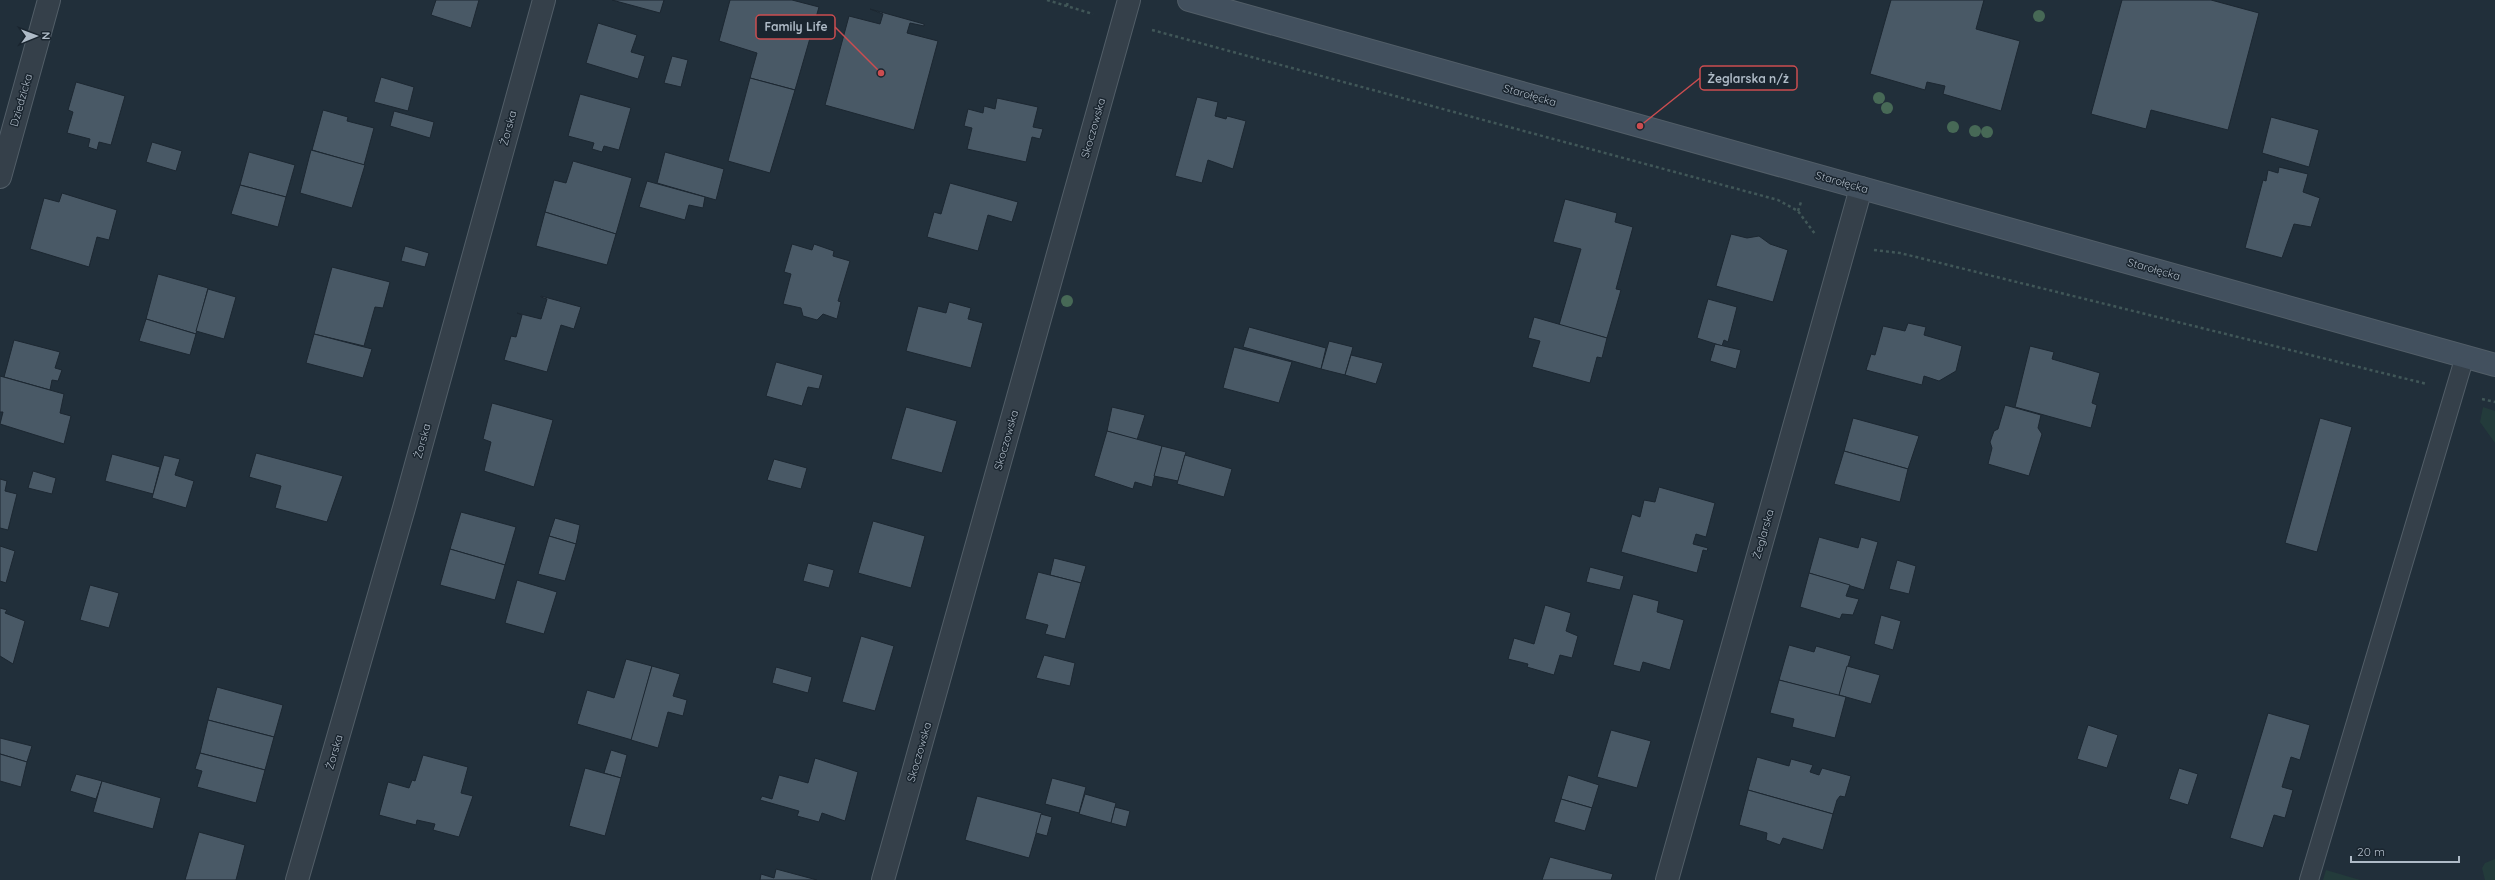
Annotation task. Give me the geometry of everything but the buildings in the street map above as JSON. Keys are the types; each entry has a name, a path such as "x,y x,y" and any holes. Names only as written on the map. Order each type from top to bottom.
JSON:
{"street":[{"name":"Dziedzicka","path":"0,177 49,0"},
{"name":"Żorska","path":"297,880 404,508 544,0"},
{"name":"Skoczowska","path":"883,880 1129,0"},
{"name":"Starołęcka","path":"1189,0 2495,365"},
{"name":"Żeglarska","path":"1667,880 1861,188"}],"lane":[{"path":"2309,880 2465,356"}],"path":[{"path":"1047,0 1778,200 1798,211 1815,234 1846,243 1875,250 1900,253 2495,402"},
{"path":"1067,6 1068,0"}],"green space":[{"path":"2483,407 2495,411 2495,443 2480,422"},
{"path":"2495,859 2495,880 2485,880 2482,868 2485,863"},
{"path":"2326,870 2360,880 2323,880"}],"place":[{"name":"Family Life","path":"881,73"},
{"name":"Żeglarska n/ż","path":"1640,126"}]}
